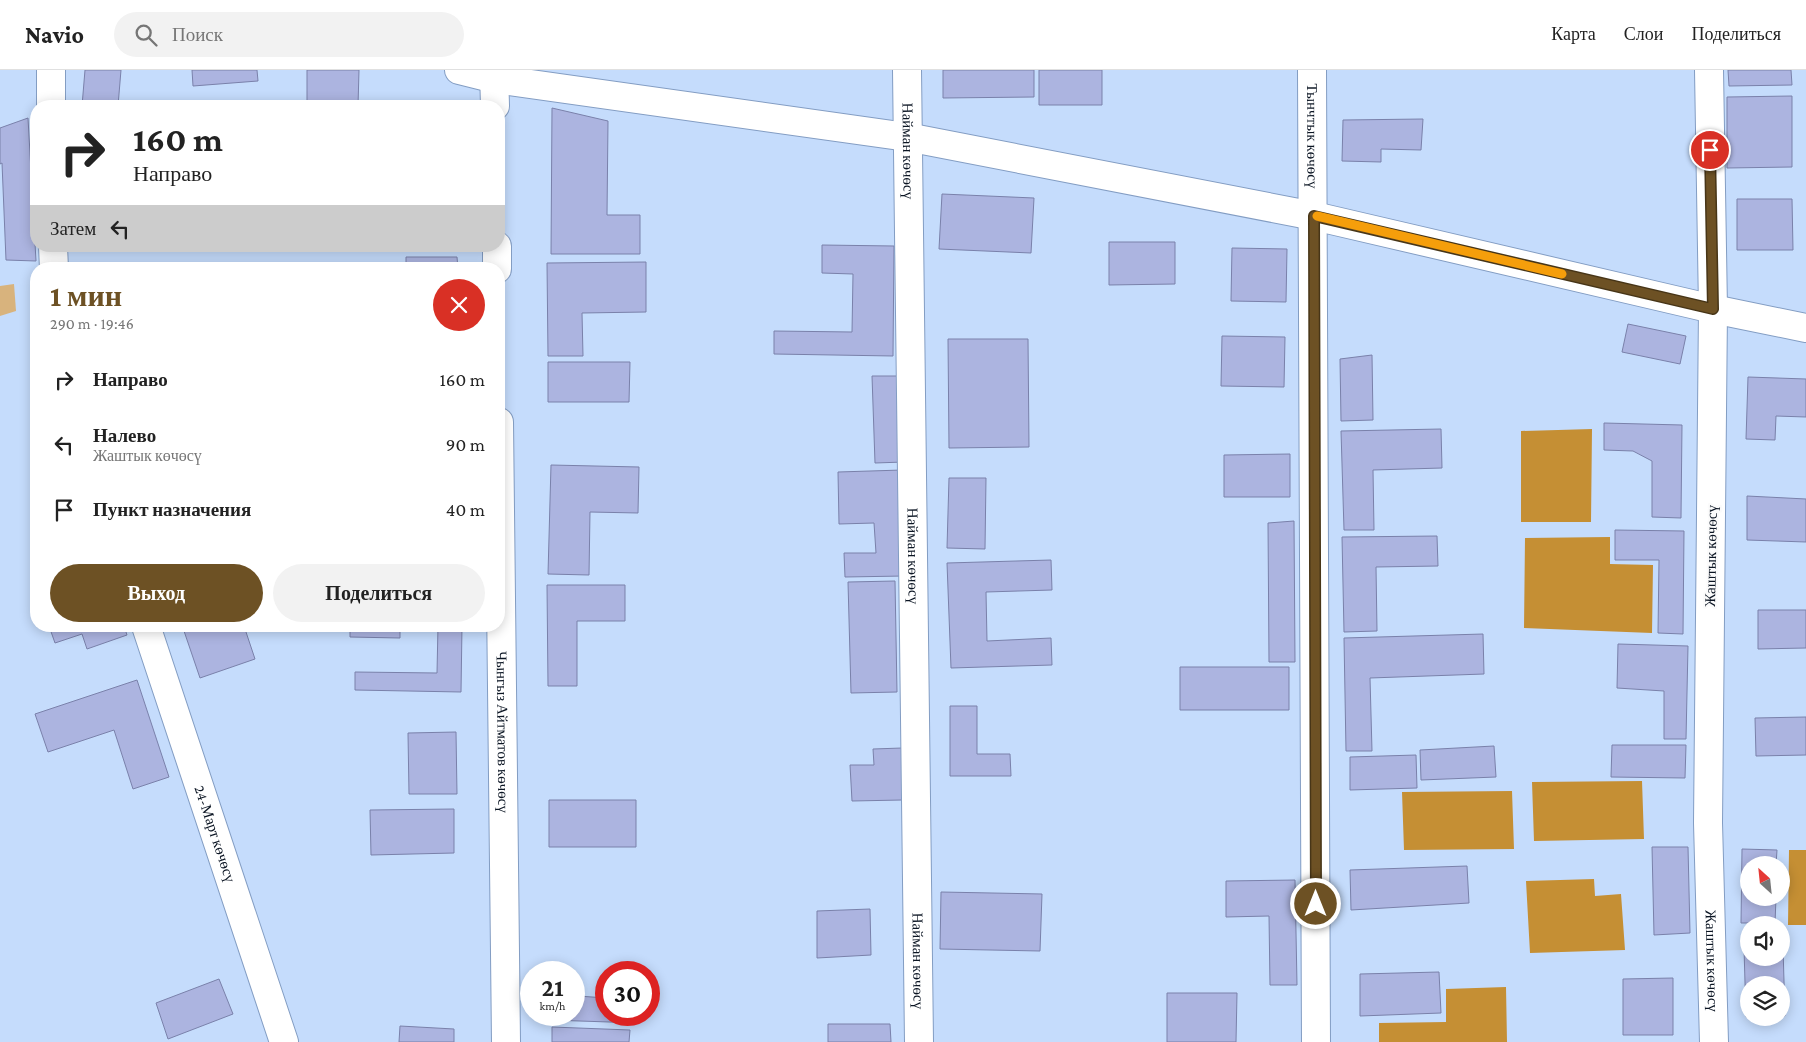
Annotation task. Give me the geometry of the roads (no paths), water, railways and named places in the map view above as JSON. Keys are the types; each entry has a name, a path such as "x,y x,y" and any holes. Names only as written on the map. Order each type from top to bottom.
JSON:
{"street":[{"path":"51,70 51,100"},
{"path":"459,70 907,137 1314,216 1713,309 1806,328"},
{"name":"Найман көчөсү","path":"907,70 919,1042"},
{"name":"Тынчтык көчөсү","path":"1312,70 1316,1042"},
{"name":"Жаштык көчөсү","path":"1709,70 1713,309 1708,823 1714,1042"},
{"path":"494,74 495,100"},
{"name":"24-Март көчөсү","path":"148,632 284,1042"},
{"name":"Чынгыз Айтматов көчөсү","path":"501,632 506,1042"}]}
